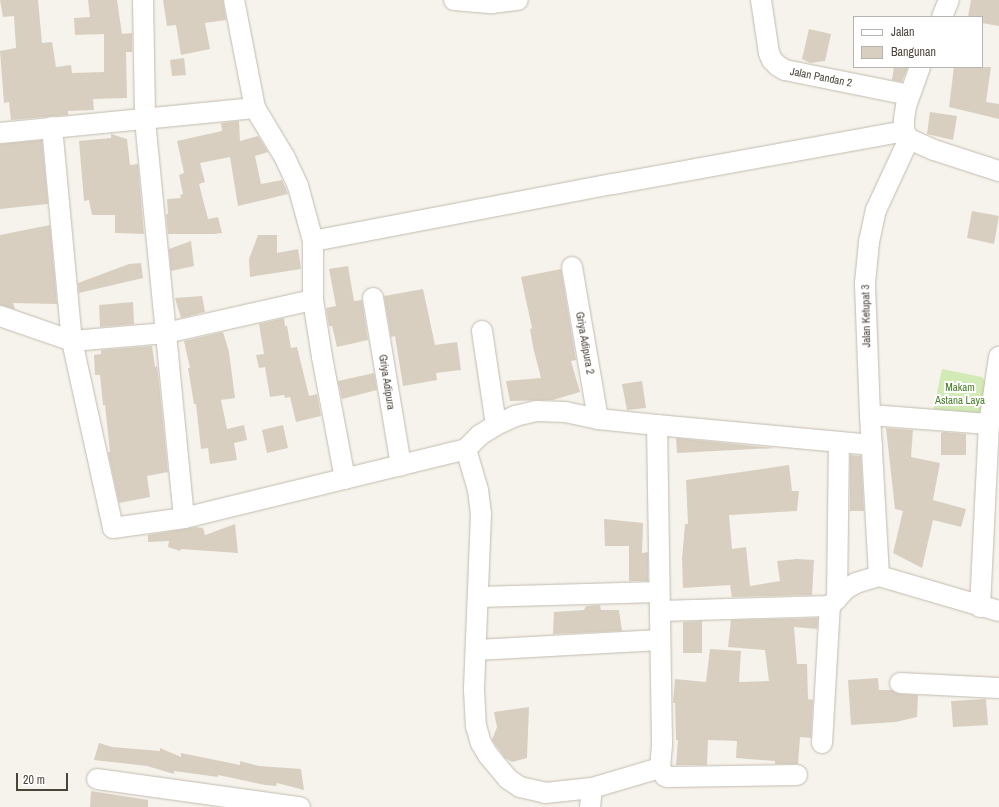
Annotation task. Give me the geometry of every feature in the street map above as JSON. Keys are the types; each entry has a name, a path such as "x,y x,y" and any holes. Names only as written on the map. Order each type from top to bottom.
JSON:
{"street":[{"path":"143,0 145,120 184,518"},
{"path":"234,0 255,108 285,158 298,186 313,241 313,300 345,479"},
{"path":"454,0 492,3 518,0"},
{"name":"Jalan Pandan 2","path":"761,0 770,53 772,60 778,66 785,70 909,95"},
{"path":"942,16 949,0"},
{"name":"Jalan Ketupat 3","path":"879,576 870,415 865,283 869,242 876,210 907,135 904,119 909,95 920,68"},
{"path":"0,133 52,127 145,120 255,108"},
{"path":"52,127 72,341 112,528 184,518 466,449 480,435 496,425 515,416 536,411 565,412 598,419 872,445"},
{"path":"313,241 613,184 907,135 934,150 999,171"},
{"name":"Griya Adipura 2","path":"572,267 598,419"},
{"name":"Griya Adipura","path":"373,298 401,466"},
{"path":"0,316 72,341 166,333 313,300"},
{"path":"482,331 496,425"},
{"path":"980,607 993,470 988,424 999,357"},
{"path":"870,415 988,424"},
{"path":"657,425 662,743 660,768 665,776 668,777 797,776"},
{"path":"822,743 834,602 839,442"},
{"path":"466,449 476,478 480,504 474,690 476,726 481,743 498,769 513,784 545,793 591,798 660,768"},
{"path":"660,612 834,602 856,583 879,576 980,607 999,611"},
{"path":"478,597 660,592"},
{"path":"476,650 660,640"},
{"path":"900,683 999,688"},
{"path":"97,779 300,807"}],"green space":[{"name":"Makam Astana Laya","path":"942,369 982,377 987,384 986,403 979,415 933,412"}],"building":[{"path":"0,0 38,0 42,43 52,42 56,67 71,65 72,73 104,72 104,34 75,35 74,18 90,17 88,0 117,0 122,34 132,33 132,52 126,52 127,98 93,99 94,110 68,111 68,115 11,120 9,102 4,103 0,51 16,48 14,16 3,17"},
{"path":"163,0 223,0 226,20 205,23 210,49 181,55 176,25 167,26"},
{"path":"971,0 999,0 999,26 983,23 983,16 968,16"},
{"path":"809,29 831,34 825,61 810,63 802,59"},
{"path":"184,58 186,75 172,76 170,60"},
{"path":"991,67 986,102 999,104 999,119 949,107 954,68"},
{"path":"894,68 908,68 902,82 892,80"},
{"path":"930,112 957,116 953,140 927,134"},
{"path":"239,121 240,141 258,136 268,152 255,156 261,184 282,180 288,194 238,206 230,157 200,163 205,182 199,184 208,219 218,217 222,233 168,234 166,214 168,214 167,199 181,198 180,195 183,194 179,175 184,173 177,141 222,131 221,123"},
{"path":"111,134 127,139 130,165 138,164 144,234 115,233 115,215 92,215 89,200 84,201 79,141 111,138"},
{"path":"42,140 48,204 0,209 0,144"},
{"path":"972,211 999,216 994,244 967,238"},
{"path":"50,225 57,304 13,303 15,309 0,305 0,235"},
{"path":"258,235 277,235 277,253 298,249 301,269 250,277 249,259"},
{"path":"191,241 194,266 171,271 169,249"},
{"path":"141,263 143,278 79,293 78,283 129,264"},
{"path":"348,266 354,301 362,300 368,340 337,347 332,326 329,326 326,308 336,306 329,269"},
{"path":"561,269 576,360 571,361 580,392 553,400 510,401 506,381 541,378 533,347 530,329 532,328 521,277"},
{"path":"423,289 435,345 457,342 461,370 436,373 437,380 403,386 395,336 391,337 384,296"},
{"path":"202,296 205,312 181,318 175,298"},
{"path":"133,302 134,324 100,327 99,305"},
{"path":"284,318 291,348 297,347 309,396 317,394 321,416 296,422 290,397 285,398 284,395 270,397 265,367 259,368 256,355 264,354 259,324"},
{"path":"223,332 229,352 235,398 221,400 227,429 244,425 247,440 234,443 237,460 210,464 208,448 201,449 196,404 194,404 188,368 190,368 184,341"},
{"path":"152,346 155,367 157,366 168,472 147,476 150,497 119,503 108,452 110,452 100,375 95,375 94,355 101,354 101,350"},
{"path":"374,373 377,390 342,399 338,381"},
{"path":"642,381 646,408 627,410 622,384"},
{"path":"283,425 288,448 267,453 262,430"},
{"path":"886,428 913,430 911,457 940,463 933,500 966,509 961,527 933,520 922,568 893,553 903,511 895,509"},
{"path":"941,433 966,434 966,455 941,455"},
{"path":"676,438 775,448 677,453"},
{"path":"850,455 861,456 864,511 850,511"},
{"path":"789,465 792,491 799,491 797,511 729,515 732,549 746,547 750,586 780,581 777,561 797,559 814,560 812,595 732,597 730,585 683,588 682,559 685,524 688,524 686,480"},
{"path":"604,519 643,523 642,553 648,552 648,581 629,581 629,546 605,546"},
{"path":"235,524 238,553 181,549 180,551 168,547 169,541 148,542 148,535 196,527 203,528 205,535"},
{"path":"600,605 601,610 619,610 622,631 553,634 554,612 584,610 586,606"},
{"path":"818,618 817,629 794,627 797,664 807,664 808,699 813,700 811,738 800,737 798,764 775,764 775,761 736,758 737,741 708,740 707,765 676,765 678,740 676,740 675,703 673,703 675,679 706,682 710,649 741,651 739,682 769,681 765,650 728,647 731,620"},
{"path":"702,621 702,653 683,653 683,622"},
{"path":"878,678 879,690 892,690 899,694 918,695 917,717 896,722 851,725 848,680"},
{"path":"986,699 988,725 953,727 951,701"},
{"path":"529,707 527,758 512,762 505,758 492,740 497,727 494,712"},
{"path":"99,743 112,747 160,751 160,748 181,757 181,753 240,765 240,761 259,766 301,769 304,790 277,783 276,786 218,775 218,777 174,771 174,774 147,766 94,760"},
{"path":"91,791 148,800 148,807 90,807"}]}
